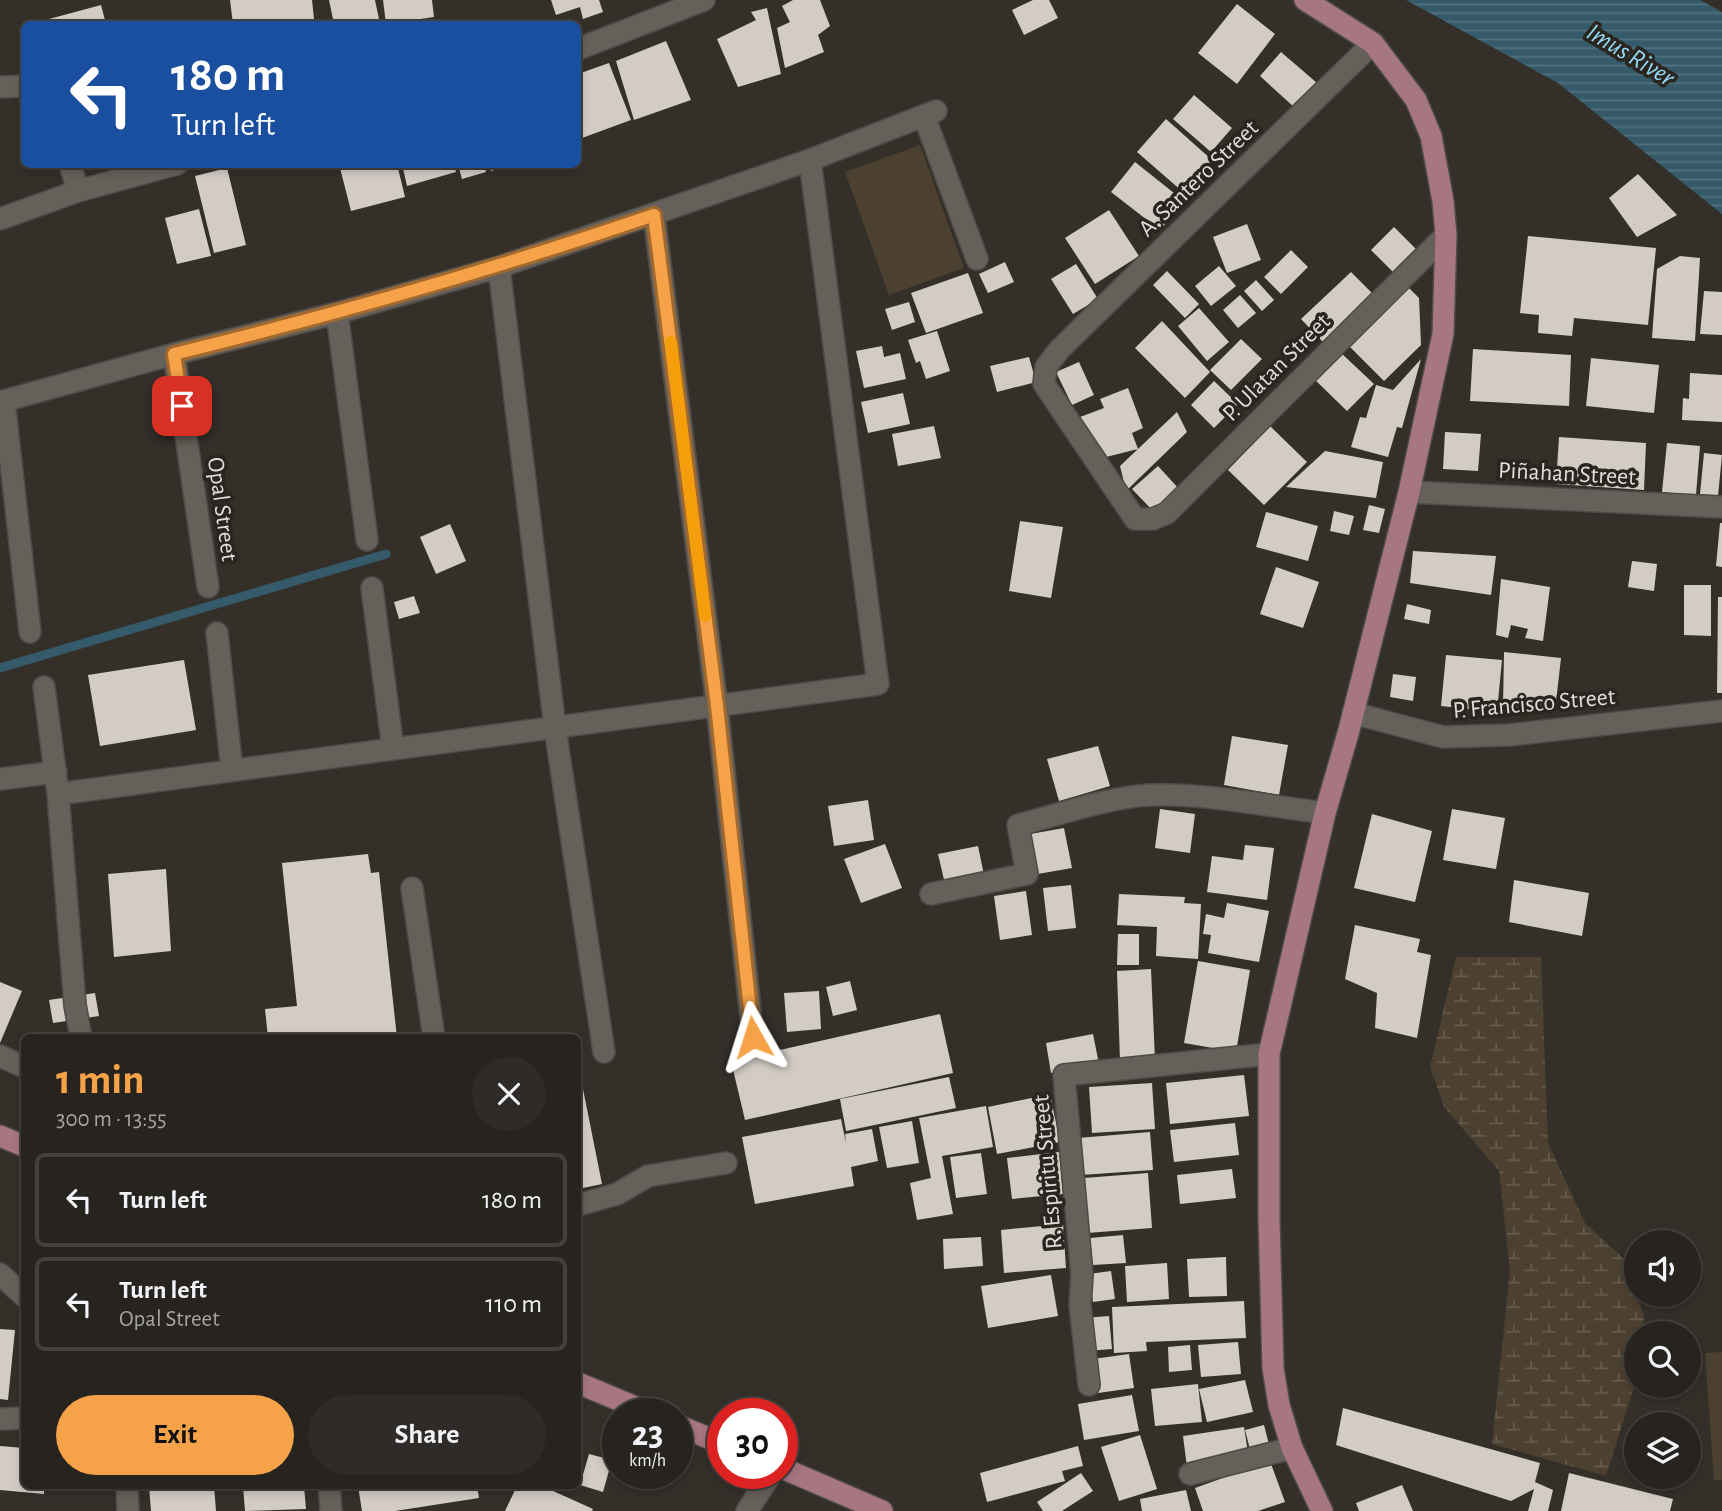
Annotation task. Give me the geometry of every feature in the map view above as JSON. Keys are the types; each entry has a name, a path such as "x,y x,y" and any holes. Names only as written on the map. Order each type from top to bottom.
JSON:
{"main road":[{"path":"1306,0 1373,43 1416,100 1431,136 1443,201 1446,235 1443,334 1409,492 1325,813 1269,1054 1269,1219 1273,1368 1279,1405 1292,1448 1322,1511"},
{"path":"0,1136 21,1145"},
{"path":"581,1384 614,1398"},
{"path":"798,1475 882,1511"}],"street":[{"path":"581,48 691,2"},
{"name":"A. Santero Street","path":"1135,519 1044,384 1046,367 1059,350 1373,43"},
{"path":"0,87 21,86"},
{"path":"30,632 2,402 499,267 810,160 930,114 977,259"},
{"path":"58,794 878,684 810,160"},
{"path":"71,168 78,191"},
{"path":"0,219 78,191 162,168"},
{"path":"654,215 717,706 753,1037"},
{"name":"P. Ulatan Street","path":"1135,519 1153,519 1167,513 1446,235"},
{"path":"499,267 555,728 604,1052"},
{"path":"337,313 367,540"},
{"name":"Opal Street","path":"174,354 208,587"},
{"name":"Piñahan Street","path":"1409,492 1722,508"},
{"path":"372,589 393,749"},
{"path":"216,633 232,770"},
{"path":"44,687 56,772 74,992 80,1034"},
{"name":"P. Francisco Street","path":"1353,713 1443,737 1509,735 1722,711"},
{"path":"0,779 56,772"},
{"path":"931,894 1027,874 1018,825 1125,799 1148,795 1192,797 1325,813"},
{"path":"412,888 433,1034"},
{"name":"R. Espiritu Street","path":"1089,1385 1080,1305 1082,1275 1064,1075 1269,1054"},
{"path":"0,1056 21,1066"},
{"path":"581,1204 617,1194 649,1175 726,1163"},
{"path":"0,1275 21,1293"},
{"path":"0,1419 21,1418"},
{"path":"1190,1474 1292,1448"},
{"path":"127,1489 128,1511"},
{"path":"329,1489 331,1511"},
{"path":"747,1511 761,1489"}],"green space":[{"path":"920,145 964,268 889,295 845,172"},
{"path":"1456,957 1541,957 1548,1143 1585,1223 1624,1259 1624,1307 1641,1307 1644,1317 1644,1321 1624,1321 1624,1398 1631,1398 1624,1412 1606,1476 1492,1444 1510,1270 1499,1171 1444,1107 1430,1067"},
{"path":"1722,1352 1722,1480 1714,1480 1705,1353"}],"water":[{"name":"Imus River","path":"1406,0 1700,0 1722,12 1722,214 1558,83"}],"building":[{"path":"230,0 312,0 314,19 233,21"},
{"path":"329,0 375,0 379,21 333,21"},
{"path":"383,0 432,0 434,17 386,21"},
{"path":"551,0 599,0 603,12 583,19 580,7 556,15"},
{"path":"793,0 820,0 830,26 818,35 824,52 785,68 777,28 790,22 782,6"},
{"path":"1033,0 1049,0 1058,18 1024,35 1012,10"},
{"path":"1237,4 1275,34 1237,84 1198,53"},
{"path":"101,5 105,21 42,21"},
{"path":"767,8 781,74 738,87 717,39 756,20 751,12"},
{"path":"666,41 691,100 634,120 616,61"},
{"path":"1281,52 1317,83 1295,108 1260,76"},
{"path":"609,63 631,120 582,138 581,73"},
{"path":"1194,95 1232,128 1211,152 1173,119"},
{"path":"1166,119 1212,160 1183,192 1137,152"},
{"path":"1135,162 1184,201 1160,230 1111,192"},
{"path":"227,168 246,245 214,253 195,176"},
{"path":"340,168 398,168 405,197 351,211"},
{"path":"403,168 455,168 456,172 407,186"},
{"path":"459,168 485,168 486,172 462,179"},
{"path":"1638,174 1677,215 1637,237 1609,198"},
{"path":"199,209 211,256 177,264 165,218"},
{"path":"1109,210 1139,256 1095,284 1065,238"},
{"path":"1247,224 1261,260 1227,273 1213,237"},
{"path":"1394,227 1416,249 1393,272 1371,250"},
{"path":"1528,236 1656,248 1648,325 1574,318 1572,336 1538,333 1539,315 1520,313"},
{"path":"1291,250 1308,267 1281,294 1264,277"},
{"path":"1680,256 1700,258 1695,341 1652,338 1657,269"},
{"path":"1005,262 1014,282 988,293 979,274"},
{"path":"1076,264 1098,299 1073,314 1051,279"},
{"path":"1219,266 1236,286 1211,306 1195,286"},
{"path":"1167,271 1199,304 1185,318 1153,285"},
{"path":"1351,272 1374,295 1324,343 1301,319"},
{"path":"968,273 983,313 926,333 911,293"},
{"path":"1256,280 1274,300 1262,311 1244,291"},
{"path":"1406,285 1419,298 1421,345 1384,381 1346,343"},
{"path":"1704,291 1722,292 1722,335 1700,334"},
{"path":"1240,295 1256,313 1238,328 1223,310"},
{"path":"909,302 915,322 892,330 885,309"},
{"path":"1199,308 1229,342 1207,361 1178,326"},
{"path":"1162,321 1210,372 1185,398 1135,348"},
{"path":"937,331 950,371 926,379 920,361 916,363 908,340"},
{"path":"1241,339 1262,359 1231,390 1210,370"},
{"path":"882,346 884,357 900,353 906,379 864,388 856,351"},
{"path":"1473,349 1571,355 1569,406 1470,401"},
{"path":"1339,351 1374,384 1347,411 1312,377"},
{"path":"1029,357 1036,382 997,392 990,366"},
{"path":"1591,358 1659,365 1654,413 1586,406"},
{"path":"1421,359 1402,428 1397,427 1388,457 1351,447 1360,417 1366,418 1376,385 1393,390"},
{"path":"1079,362 1094,395 1072,405 1056,372"},
{"path":"1690,373 1722,375 1722,422 1682,420 1683,398 1689,399"},
{"path":"1214,381 1238,404 1214,428 1191,405"},
{"path":"1128,388 1143,428 1132,433 1138,449 1102,458 1080,417 1104,408 1100,399"},
{"path":"903,393 910,424 868,433 861,402"},
{"path":"1177,412 1187,432 1126,491 1120,466"},
{"path":"934,426 941,458 898,466 892,434"},
{"path":"1270,426 1307,462 1264,505 1228,470"},
{"path":"1445,432 1481,434 1478,471 1443,469"},
{"path":"1559,437 1646,443 1644,490 1556,484"},
{"path":"1667,443 1700,446 1696,495 1662,492"},
{"path":"1325,451 1383,462 1376,498 1286,487"},
{"path":"1704,453 1722,455 1718,496 1700,494"},
{"path":"1158,466 1180,490 1155,513 1132,489"},
{"path":"1369,505 1385,509 1379,533 1363,530"},
{"path":"1334,511 1354,516 1349,535 1330,531"},
{"path":"1266,512 1318,526 1308,561 1256,547"},
{"path":"1020,521 1063,527 1051,598 1009,591"},
{"path":"1722,523 1722,567 1716,566"},
{"path":"450,524 466,561 436,574 420,537"},
{"path":"1413,551 1496,556 1491,595 1410,583"},
{"path":"1632,561 1657,564 1654,591 1628,587"},
{"path":"1276,567 1319,582 1303,628 1260,614"},
{"path":"1501,579 1550,587 1543,641 1525,638 1528,629 1511,625 1508,638 1496,635"},
{"path":"1684,585 1711,585 1711,636 1684,635"},
{"path":"414,596 420,613 399,619 394,602"},
{"path":"1718,597 1722,597 1722,693 1717,693"},
{"path":"1407,604 1431,610 1429,624 1404,619"},
{"path":"1504,652 1561,658 1556,702 1545,700 1544,706 1531,705 1528,710 1503,706"},
{"path":"1446,655 1502,660 1497,712 1441,706"},
{"path":"184,660 196,730 100,746 88,675"},
{"path":"1393,674 1416,677 1413,701 1390,697"},
{"path":"1232,736 1288,745 1279,795 1224,785"},
{"path":"1098,746 1110,786 1059,801 1047,759"},
{"path":"868,800 874,840 834,846 828,806"},
{"path":"1160,809 1195,814 1190,853 1155,848"},
{"path":"1452,809 1505,818 1496,869 1443,860"},
{"path":"1372,814 1432,831 1415,902 1354,888"},
{"path":"1064,828 1072,868 1032,875 1025,835"},
{"path":"885,844 902,888 861,903 844,859"},
{"path":"1245,845 1274,848 1267,900 1207,892 1212,856 1243,860"},
{"path":"978,846 984,875 945,884 938,854"},
{"path":"368,854 371,873 379,872 397,1034 268,1034 265,1009 297,1006 282,863"},
{"path":"166,869 171,951 114,957 108,874"},
{"path":"1514,880 1589,893 1582,936 1509,922"},
{"path":"1071,885 1076,928 1048,931 1043,888"},
{"path":"1026,891 1032,935 1000,940 994,896"},
{"path":"1119,894 1185,897 1184,903 1201,904 1198,959 1156,956 1157,927 1117,925"},
{"path":"1227,903 1269,911 1259,962 1208,953 1211,935 1203,934 1206,914 1224,918"},
{"path":"1355,925 1420,939 1417,952 1431,955 1417,1038 1375,1028 1377,993 1345,979"},
{"path":"1118,934 1139,934 1139,965 1117,965"},
{"path":"1198,961 1250,970 1236,1052 1184,1043"},
{"path":"1151,969 1155,1060 1120,1061 1117,971"},
{"path":"850,981 857,1010 833,1016 826,987"},
{"path":"0,982 22,991 0,1043"},
{"path":"819,991 821,1029 787,1032 784,993"},
{"path":"95,993 99,1016 53,1023 49,1000"},
{"path":"940,1014 953,1073 745,1120 731,1061"},
{"path":"1093,1034 1099,1064 1051,1073 1046,1043"},
{"path":"1244,1075 1249,1116 1170,1124 1166,1083"},
{"path":"949,1077 956,1108 846,1131 840,1099"},
{"path":"581,1079 602,1184 581,1188"},
{"path":"1152,1083 1155,1129 1092,1133 1089,1087"},
{"path":"1050,1094 1060,1142 997,1154 988,1107"},
{"path":"986,1106 993,1147 942,1156 953,1214 917,1220 910,1183 931,1178 919,1118"},
{"path":"841,1119 846,1143 845,1134 872,1129 878,1161 851,1167 854,1186 755,1204 742,1137"},
{"path":"912,1121 919,1163 887,1168 879,1127"},
{"path":"1235,1123 1239,1155 1174,1162 1170,1130"},
{"path":"1150,1132 1153,1170 1081,1175 1078,1138"},
{"path":"1059,1152 1063,1194 1012,1199 1007,1158"},
{"path":"981,1153 987,1194 956,1198 950,1157"},
{"path":"1232,1169 1236,1198 1180,1204 1177,1175"},
{"path":"1148,1173 1152,1228 1087,1233 1084,1178"},
{"path":"1063,1224 1066,1268 1004,1273 1001,1230"},
{"path":"1123,1235 1126,1263 1093,1265 1090,1238"},
{"path":"981,1237 983,1266 944,1269 943,1239"},
{"path":"1226,1257 1227,1296 1189,1297 1187,1259"},
{"path":"1167,1263 1169,1299 1127,1302 1125,1266"},
{"path":"1111,1271 1115,1299 1093,1302 1089,1274"},
{"path":"1051,1275 1058,1316 988,1328 981,1286"},
{"path":"1244,1301 1246,1338 1146,1342 1147,1351 1114,1353 1112,1307"},
{"path":"1109,1316 1112,1349 1087,1351 1084,1318"},
{"path":"0,1329 15,1330 8,1400 0,1399"},
{"path":"1238,1342 1241,1374 1201,1377 1198,1345"},
{"path":"1190,1345 1192,1370 1169,1372 1168,1347"},
{"path":"1129,1354 1134,1388 1098,1393 1093,1359"},
{"path":"1245,1380 1253,1412 1207,1422 1199,1389"},
{"path":"1198,1384 1202,1422 1155,1426 1151,1389"},
{"path":"1132,1395 1139,1431 1084,1440 1078,1404"},
{"path":"1343,1408 1540,1463 1535,1482 1553,1490 1548,1511 1528,1511 1534,1489 1511,1501 1336,1445"},
{"path":"1264,1425 1271,1452 1252,1457 1245,1430"},
{"path":"1244,1427 1249,1459 1187,1467 1183,1436"},
{"path":"1140,1435 1157,1489 1119,1501 1101,1447"},
{"path":"0,1446 21,1448 21,1489 44,1489 44,1494 0,1490"},
{"path":"1078,1446 1083,1466 1062,1471 1065,1481 987,1502 980,1473"},
{"path":"589,1454 602,1457 603,1492 581,1485"},
{"path":"1270,1461 1285,1502 1258,1511 1203,1511 1195,1488"},
{"path":"1081,1473 1093,1491 1062,1511 1043,1511 1037,1502"},
{"path":"1569,1473 1624,1487 1624,1489 1673,1499 1670,1511 1561,1511"},
{"path":"1402,1485 1413,1511 1359,1511 1356,1503"},
{"path":"149,1489 214,1489 216,1511 151,1511"},
{"path":"243,1489 304,1489 306,1509 245,1511"},
{"path":"358,1489 478,1489 479,1498 395,1511 362,1511"},
{"path":"516,1489 549,1489 593,1509 592,1511 505,1511"},
{"path":"1186,1490 1191,1511 1142,1511 1140,1499"}],"waterway":[{"path":"0,668 386,554"}],"slow traffic":[{"path":"671,342 705,616"}],"route":[{"path":"182,406 174,354 337,313 499,267 654,215 717,706 753,1037"}]}
